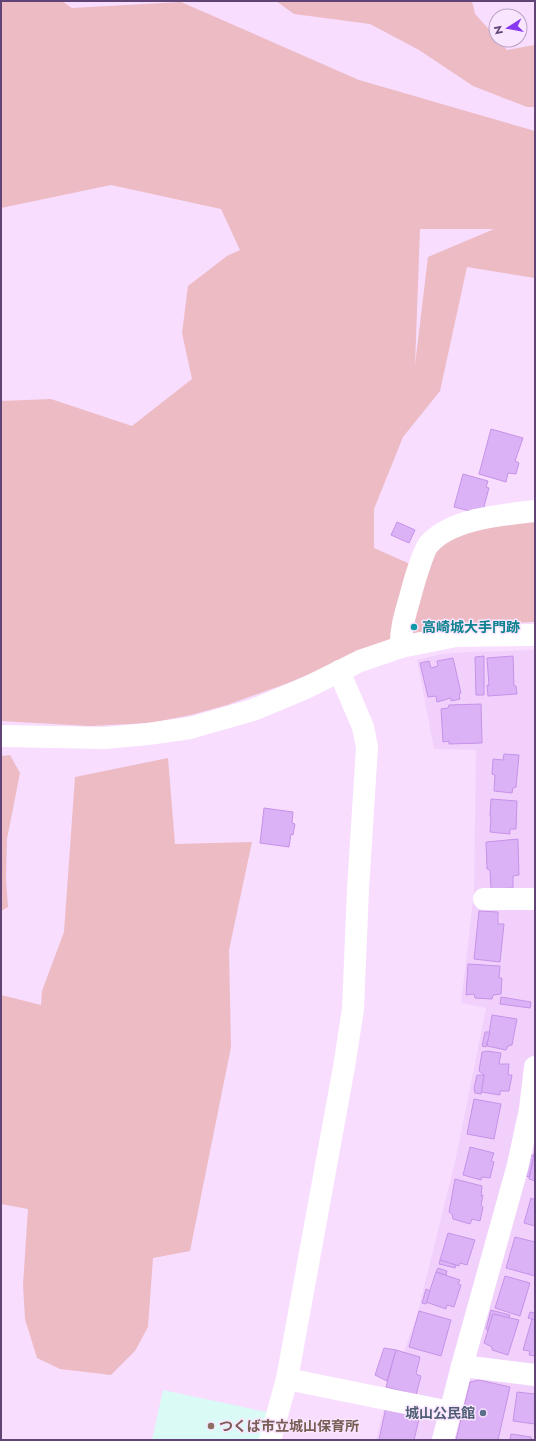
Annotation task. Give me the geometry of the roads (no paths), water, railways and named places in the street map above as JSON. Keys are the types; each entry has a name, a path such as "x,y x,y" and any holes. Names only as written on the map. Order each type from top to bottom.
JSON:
{"street":[{"path":"401,647 400,632 414,583 428,545 440,534 460,524 488,517 535,510"},
{"path":"1,736 105,738 190,728 253,710 308,687 360,661 401,647 456,636 484,634 535,635"},
{"path":"270,1440 287,1379 344,1067 353,1009 358,889 367,747 363,727 339,671"},
{"path":"484,899 535,899"},
{"path":"443,1440 518,1165 530,1109 535,1067"},
{"path":"462,1366 535,1375"},
{"path":"287,1379 450,1412"}],"place":[{"name":"高崎城大手門跡","path":"414,627"},
{"name":"城山公民館","path":"483,1413"},
{"name":"つくば市立城山保育所","path":"211,1426"}]}
